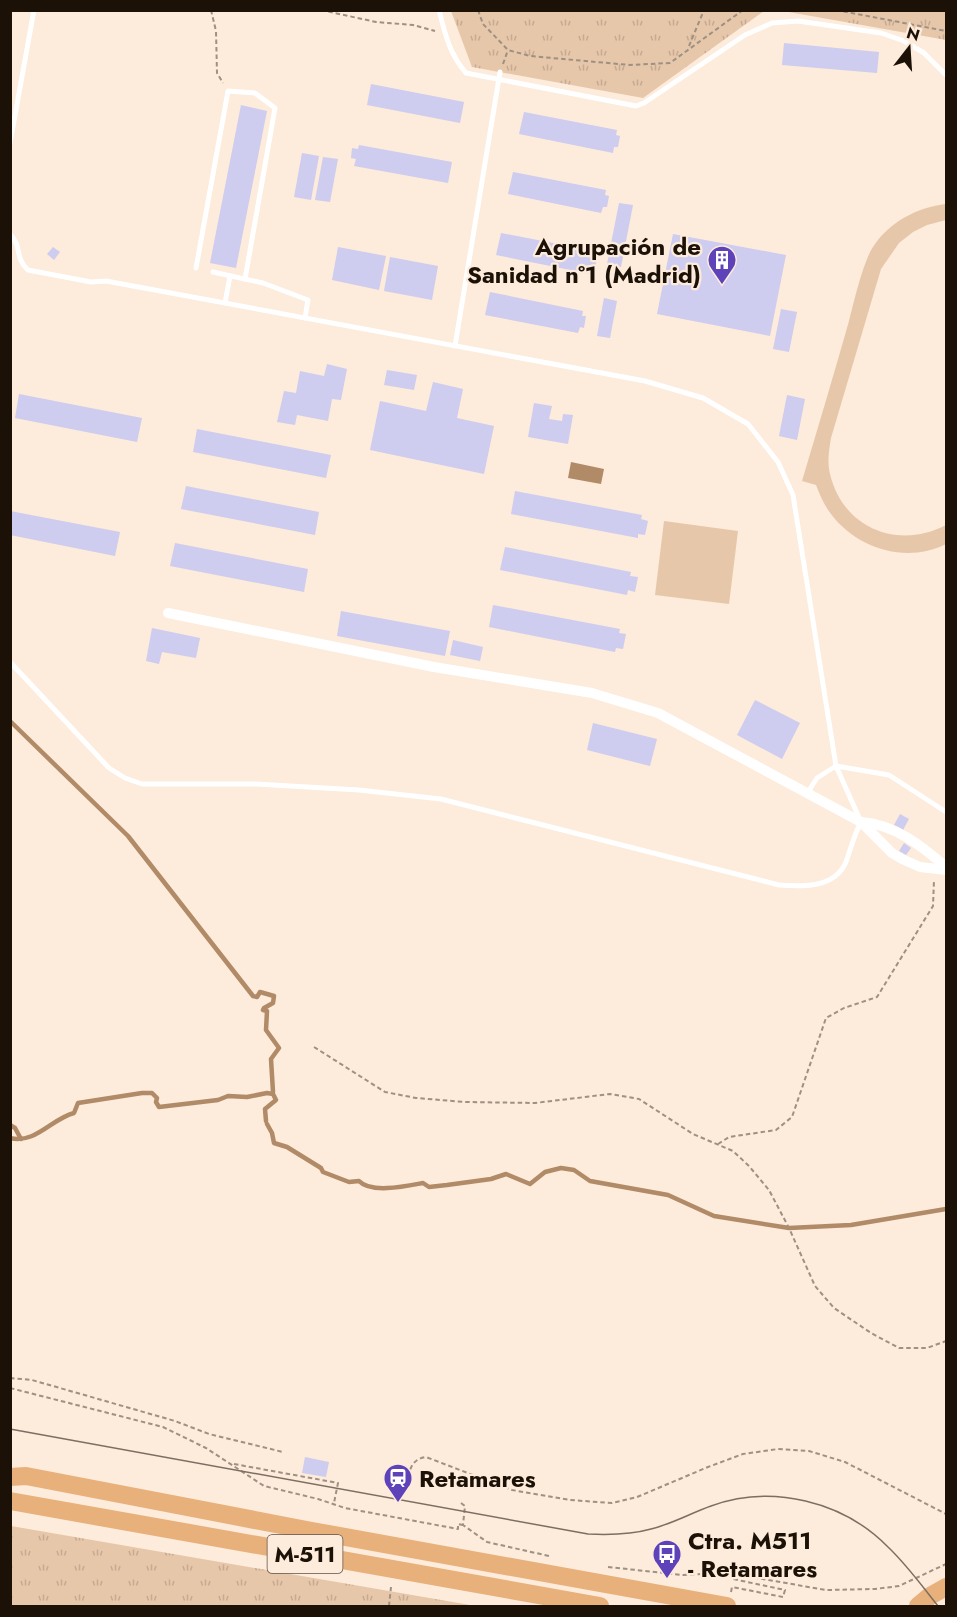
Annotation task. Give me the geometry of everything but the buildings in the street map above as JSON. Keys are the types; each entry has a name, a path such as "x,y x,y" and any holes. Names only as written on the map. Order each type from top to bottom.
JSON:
{"highway":[{"name":"M-511","path":"16,1473 312,1531 724,1600"},
{"name":"M-511","path":"10,1502 600,1606"},
{"path":"916,1606 946,1587"}],"street":[{"path":"168,613 434,668 592,693 658,713 861,822 892,853 902,859 920,867 944,871"},
{"path":"861,822 879,823 922,846 944,871"}],"lane":[{"path":"10,143 34,10"},
{"path":"439,10 446,40 456,62 466,73 636,106 644,103 746,35 772,23 798,21 881,33 904,40 924,52 946,75"},
{"path":"455,346 500,72"},
{"path":"195,267 228,92 255,93 276,108 245,279"},
{"path":"10,234 17,242 21,263 28,270 90,282 106,281 645,381 703,398 748,424 778,462 793,495 836,766 861,822 845,864 837,876 818,884 799,887 779,885 441,799 359,790 256,784 142,784 125,778 109,768 10,662"},
{"path":"213,272 263,283 308,300 306,318"},
{"path":"225,303 230,276"},
{"path":"808,792 817,778 836,766 890,775 946,812"},
{"path":"724,1600 734,1606"}],"path":[{"path":"211,10 216,31 217,73 228,92"},
{"path":"321,10 376,22 413,25 436,32 446,40"},
{"path":"478,10 483,24 508,50 530,56 630,65 669,63 743,10"},
{"path":"688,48 705,10"},
{"path":"836,10 946,31"},
{"path":"500,72 508,50"},
{"path":"718,1144 729,1137 776,1130 792,1117 826,1018 844,1008 877,997 933,906 934,879 944,871"},
{"path":"314,1047 385,1092 416,1098 464,1102 535,1103 610,1094 639,1099 693,1134 733,1151 749,1166 769,1190 815,1286 834,1308 870,1334 899,1348 927,1348 946,1341"},
{"path":"10,1378 32,1380 175,1421 209,1434 283,1452"},
{"path":"10,1388 163,1427 206,1448 264,1486 345,1508 458,1529 458,1524 463,1525 487,1542 550,1556"},
{"path":"407,1484 413,1462 418,1458 426,1457 512,1490 570,1500 612,1503 638,1497 743,1454 778,1449 809,1451 845,1462 946,1514"},
{"path":"231,1464 338,1483 334,1504"},
{"path":"460,1503 465,1506 463,1525"},
{"path":"603,1567 683,1575 734,1574 826,1590 899,1586 946,1564"},
{"path":"724,1600 732,1587 783,1597 785,1590 733,1579 734,1574"},
{"path":"389,1606 391,1587"}],"green space":[{"path":"451,11 764,11 643,98 472,67"},
{"path":"783,11 946,11 946,40"},
{"path":"946,204 946,220 913,232 899,243 881,269 831,438 828,460 837,493 847,509 860,521 875,530 910,535 928,532 946,525 946,544 931,550 899,553 884,550 854,536 831,514 816,485 802,481 869,254 887,230 905,217 925,208"},
{"path":"664,521 738,531 729,604 655,595"},
{"path":"11,1526 476,1606 11,1606"}],"shaded area":[{"path":"571,462 604,469 601,484 568,478"}],"waterway":[{"path":"10,721 128,836 253,996 257,997 260,992 274,996 273,1003 263,1010 267,1011 266,1030 279,1048 271,1059 273,1092"},
{"path":"10,1138 19,1139 36,1134 74,1113 78,1103 142,1093 152,1093 157,1098 156,1102 159,1107 218,1100 228,1096 247,1097 273,1094 276,1100 265,1109 266,1121"},
{"path":"267,1124 274,1143 287,1147 321,1168 323,1172 349,1182 359,1181 372,1187 390,1188 423,1183 429,1187 491,1179 506,1174 530,1184 545,1172 561,1168 574,1170 590,1181 668,1195 714,1216 789,1228 851,1225 946,1209"},
{"path":"10,1125 15,1128 21,1139"}],"tram line":[{"path":"10,1429 588,1534 643,1531 734,1500 782,1497 806,1501 850,1518 870,1531 902,1561 938,1606"}],"place":[{"name":"Agrupación de Sanidad nº1 (Madrid)","path":"722,286"},
{"name":"Retamares","path":"398,1504"},
{"name":"Ctra. M511 - Retamares","path":"667,1580"}]}
